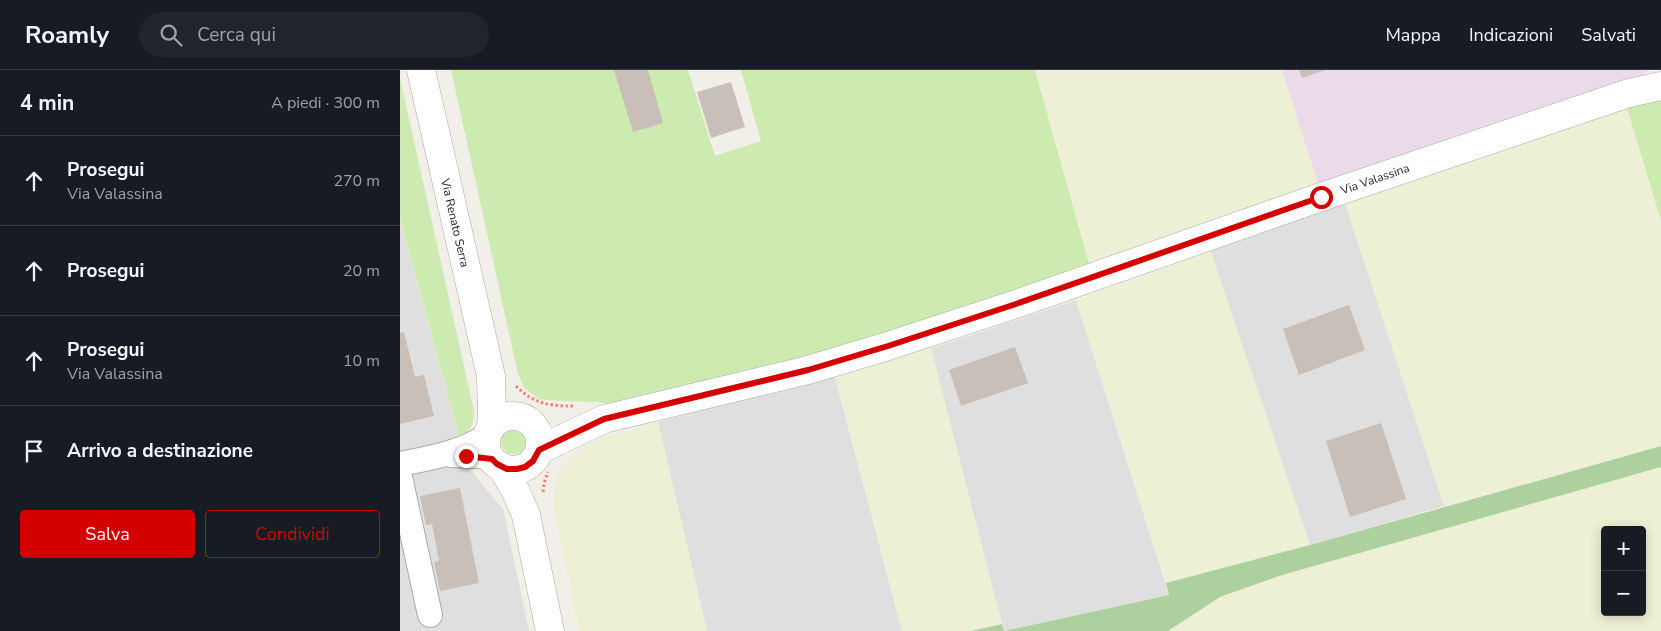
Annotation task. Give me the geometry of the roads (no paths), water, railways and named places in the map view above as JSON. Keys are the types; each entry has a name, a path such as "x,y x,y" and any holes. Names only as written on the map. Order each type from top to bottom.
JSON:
{"street":[{"name":"Via Renato Serra","path":"421,70 507,401 525,419"},
{"name":"Via Valassina","path":"1629,93 1640,86 1654,70"},
{"name":"Via Valassina","path":"525,419 596,419 808,370 1016,304 1321,197 1629,93 1661,86"},
{"name":"Via Renato Serra","path":"493,447 503,380"},
{"path":"534,505 515,490 493,447 498,420 506,417 525,419 536,427 539,434 540,460 527,486 534,505 550,631"},
{"name":"Via Valassina","path":"540,460 596,419"},
{"path":"400,464 444,455 464,448 493,447 517,469 540,460"},
{"path":"400,476 430,615"}]}
